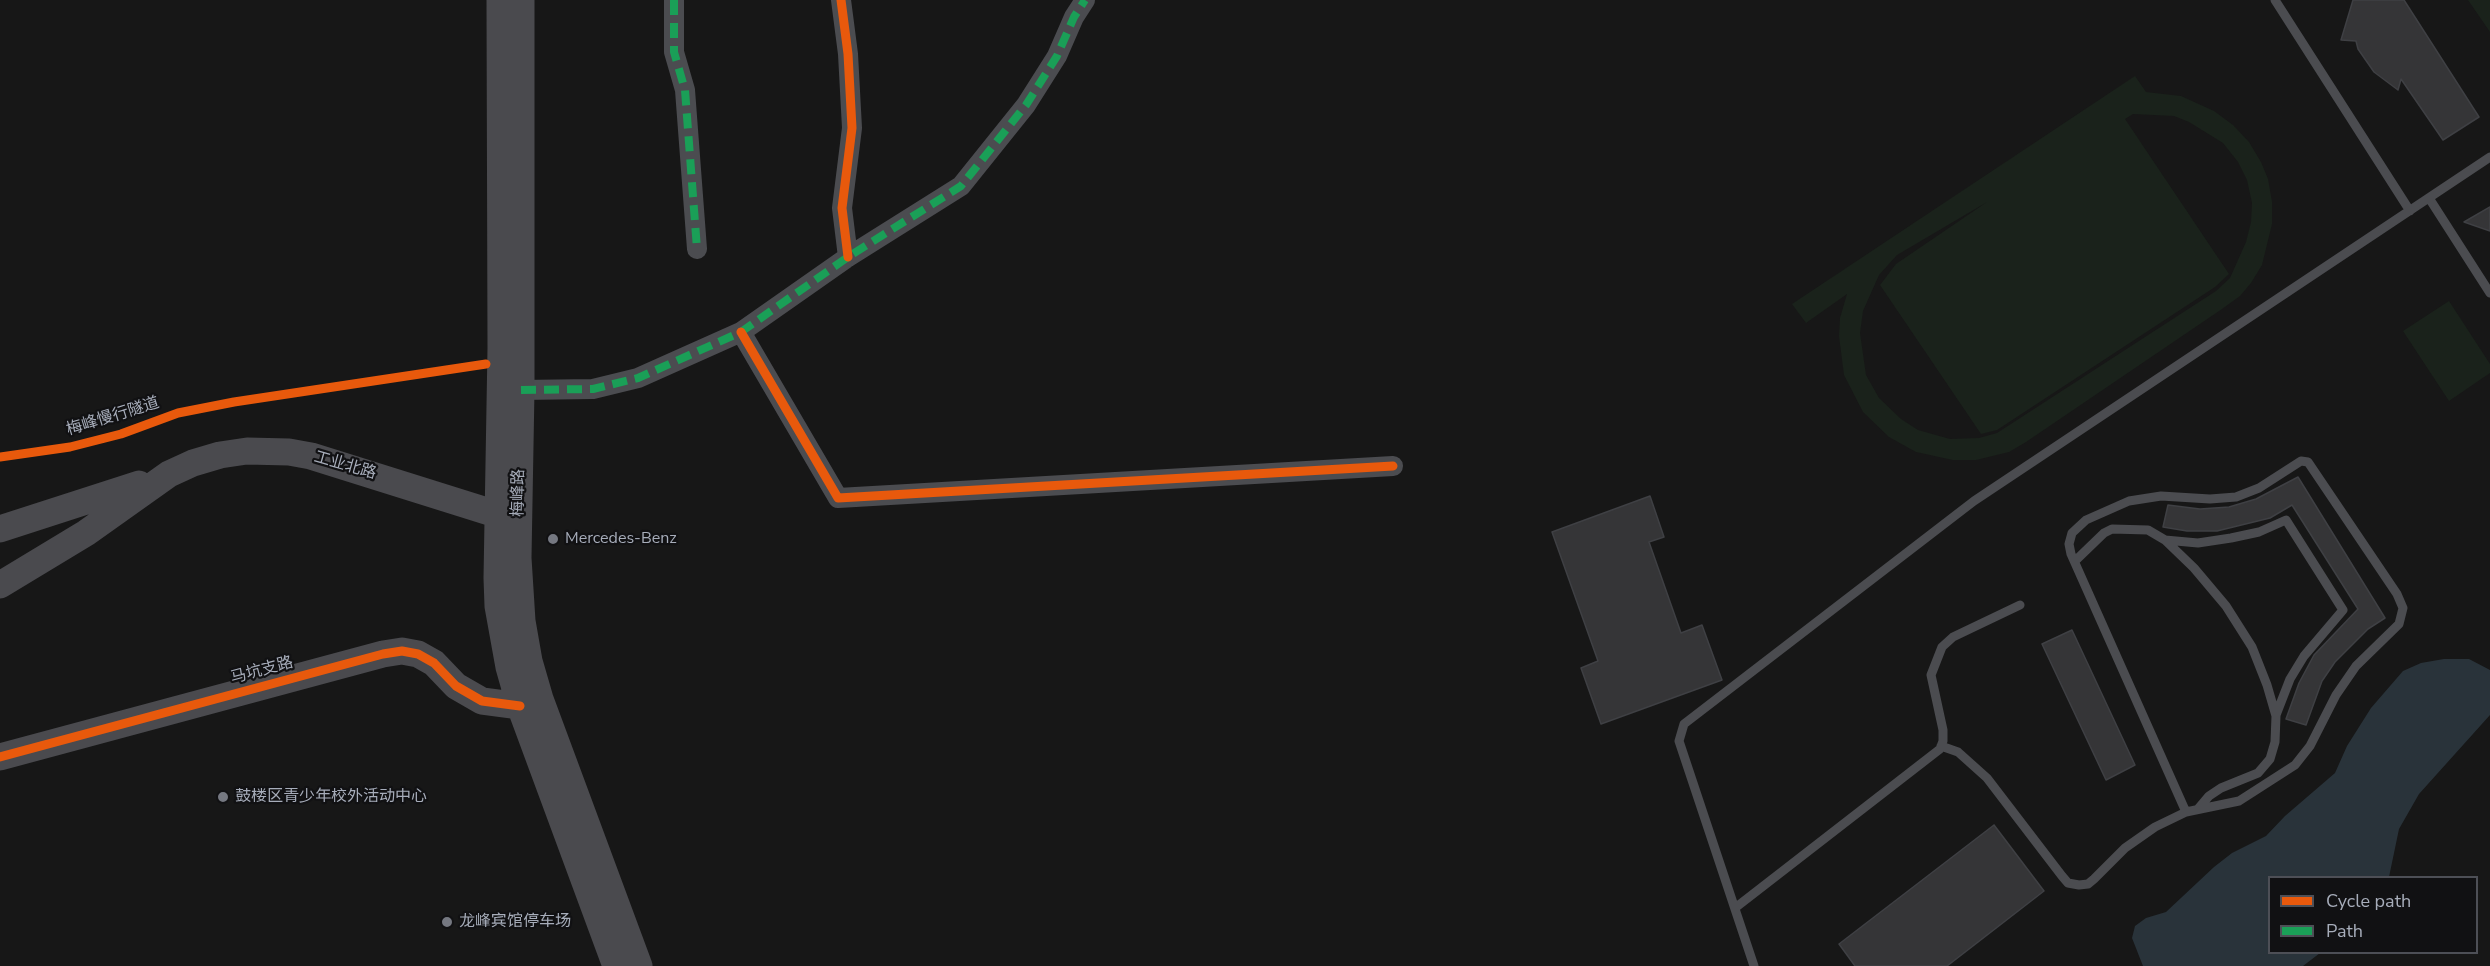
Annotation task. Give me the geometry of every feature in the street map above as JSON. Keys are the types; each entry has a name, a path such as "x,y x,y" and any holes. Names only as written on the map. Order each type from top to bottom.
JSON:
{"main road":[{"name":"梅峰路","path":"500,0 501,348 508,518 519,603 529,661 544,710 639,966"},
{"name":"梅峰路","path":"521,0 521,390 498,606 509,667 520,706 616,966"},
{"name":"工业北路","path":"0,529 169,474 220,454 247,451 289,452 361,470 508,518"},
{"name":"工业北路","path":"0,585 86,533 169,474"},
{"name":"马坑支路","path":"0,757 372,657 402,651 418,654 434,663 456,686 474,698 520,706"}],"street":[{"path":"674,0 674,52 685,90 697,249"},
{"path":"841,0 848,54 852,128 842,208 848,257"},
{"path":"521,390 593,389 638,378 741,332 848,257 961,186 1026,105 1057,56 1074,17 1085,0"},
{"path":"741,332 838,498 1393,466"}],"lane":[{"path":"2275,0 2410,211"},
{"path":"1754,966 1679,741 1684,724 1974,501 2490,157"},
{"path":"2429,198 2490,293"},
{"path":"1941,746 1958,752 1987,778 2068,883 2088,884 2125,848 2155,827 2186,812 2239,801 2295,765 2310,746 2336,695 2356,666 2399,624 2403,608 2397,594 2308,462 2301,461 2268,483 2236,497 2210,499 2161,496 2129,501 2086,520 2072,533 2069,544 2075,561 2186,812"},
{"path":"2165,540 2198,543 2231,538 2259,532 2286,520 2343,610 2304,656 2290,679 2276,716"},
{"path":"2075,561 2104,533 2112,529 2148,530 2165,540 2194,568 2226,606 2252,647 2276,716 2275,742 2270,759 2258,773 2221,788 2209,796 2198,809"},
{"path":"1735,908 1940,749 1943,730 1931,675 1942,647 1953,637 2020,606"}],"shaded area":[{"path":"2468,0 2490,0 2490,32"},
{"path":"2135,76 2146,92 2181,96 2214,111 2233,125 2249,142 2268,179 2272,202 2272,224 2262,265 2240,296 2009,452 1976,460 1953,460 1916,452 1889,437 1863,412 1844,375 1839,336 1840,318 1847,294 1806,323 1792,304","holes":["2133,114 2174,116 2189,122 2223,143 2238,162 2247,180 2252,203 2251,222 2246,242 2230,278 2216,291 1997,433 1979,438 1950,439 1918,430 1901,419 1879,398 1866,375 1860,333 1863,311 1879,275 1897,255 1987,202 1896,264 1880,285 1981,434 1997,430 2215,287 2229,274 2125,119"]},
{"path":"2449,301 2490,364 2490,373 2449,401 2403,331"},
{"path":"2444,659 2469,659 2490,670 2490,715 2419,794 2399,829 2389,876 2268,876 2268,954 2319,954 2303,966 2143,966 2132,938 2135,926 2146,918 2166,912 2232,853 2266,836 2285,816 2335,773 2347,746 2371,708 2403,671 2421,663"}],"building":[{"path":"2353,0 2404,0 2479,117 2443,140 2401,79 2398,90 2374,72 2358,49 2356,41 2341,40"},
{"path":"2490,207 2490,231 2464,222"},
{"path":"2298,477 2385,618 2368,629 2335,662 2322,681 2306,725 2286,719 2299,683 2314,655 2358,609 2292,505 2270,518 2217,531 2187,531 2163,527 2168,505 2200,509 2229,507 2256,499"},
{"path":"1650,496 1664,537 1649,542 1681,633 1702,625 1722,680 1601,724 1581,668 1598,661 1552,532"},
{"path":"2072,630 2135,765 2106,780 2042,644"},
{"path":"1994,825 2044,891 1947,966 1855,966 1839,944"}],"marked path":[{"path":"674,0 674,52 685,90 697,249"},
{"path":"521,390 593,389 638,378 741,332 848,257 961,186 1026,105 1057,56 1074,17 1085,0"}],"cycle path":[{"path":"841,0 848,54 852,128 842,208 848,257"},
{"path":"741,332 838,498 1393,466"},
{"name":"梅峰慢行隧道","path":"0,457 70,447 121,434 178,413 234,402 486,364"},
{"path":"0,757 383,654 402,651 418,654 434,663 456,686 482,701 520,706"}],"place":[{"name":"Mercedes-Benz","path":"553,539"},
{"name":"鼓楼区青少年校外活动中心","path":"223,797"},
{"name":"龙峰宾馆停车场","path":"447,922"}]}
